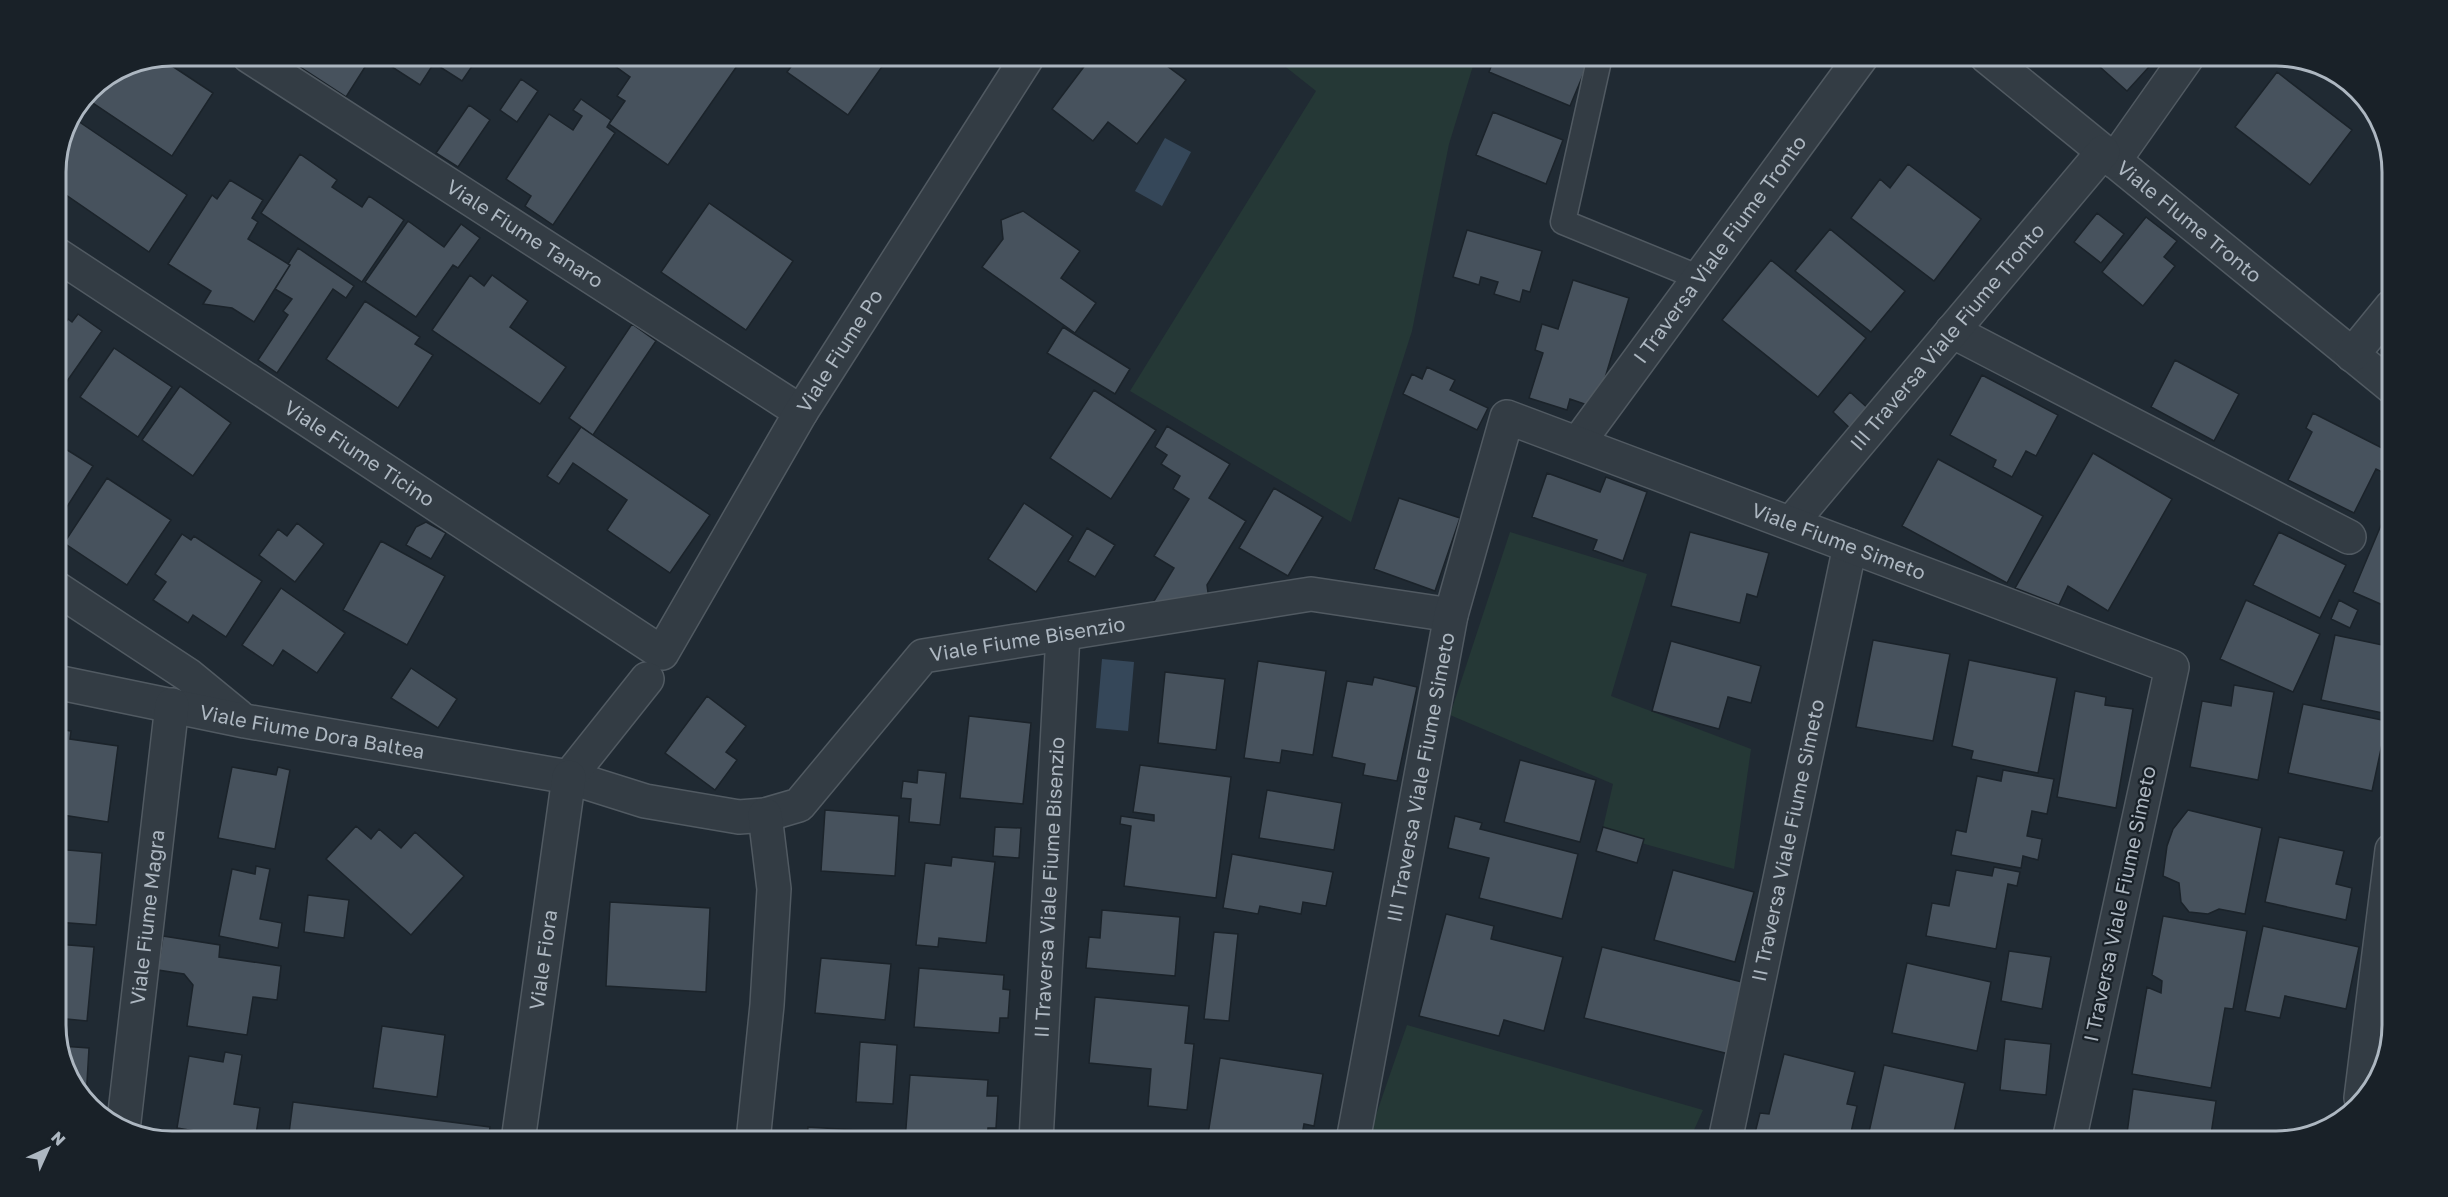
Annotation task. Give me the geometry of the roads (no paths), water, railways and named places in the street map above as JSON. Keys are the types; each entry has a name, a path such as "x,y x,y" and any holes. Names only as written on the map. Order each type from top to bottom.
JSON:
{"street":[{"name":"Viale Fiume Tanaro","path":"265,66 801,412"},
{"name":"Viale Fiume Po","path":"569,777 654,666 801,412 1012,66"},
{"name":"I Traversa Viale Fiume Tronto","path":"1578,443 1855,66"},
{"name":"Viale FIume Tronto","path":"1998,66 2382,379"},
{"name":"III Traversa Viale Fiume Tronto","path":"1791,524 1952,331 2109,156 2179,66"},
{"name":"Viale Fiume Ticino","path":"66,261 654,666"},
{"path":"2352,355 2382,318"},
{"path":"1952,331 2349,537"},
{"name":"Viale Fiume Simeto","path":"1507,417 2172,667"},
{"name":"III Traversa Viale Fiume Simeto","path":"1355,1131 1450,615 1507,417"},
{"name":"II Traversa Viale Fiume Simeto","path":"1727,1131 1850,546"},
{"name":"Viale Fiume Bisenzio","path":"569,777 645,801 739,817 765,815 799,805 923,656 1311,594 1450,615"},
{"path":"66,595 188,675 245,721"},
{"name":"II Traversa Viale Fiume Bisenzio","path":"1037,1131 1063,634"},
{"name":"I Traversa Viale Fiume Simeto","path":"2071,1131 2172,667"},
{"name":"Viale Fiume Dora Baltea","path":"66,684 245,721 569,777"},
{"name":"Viale Fiume Magra","path":"124,1120 172,705"},
{"name":"Viale Fiora","path":"520,1131 569,777"},
{"path":"754,1131 767,1005 774,889 765,815"},
{"path":"2363,1086 2382,930"}],"lane":[{"path":"1598,66 1563,222 1700,278"}],"water":[{"path":"1165,138 1191,152 1162,206 1135,191"},
{"path":"1102,659 1134,662 1128,731 1096,728"}]}
